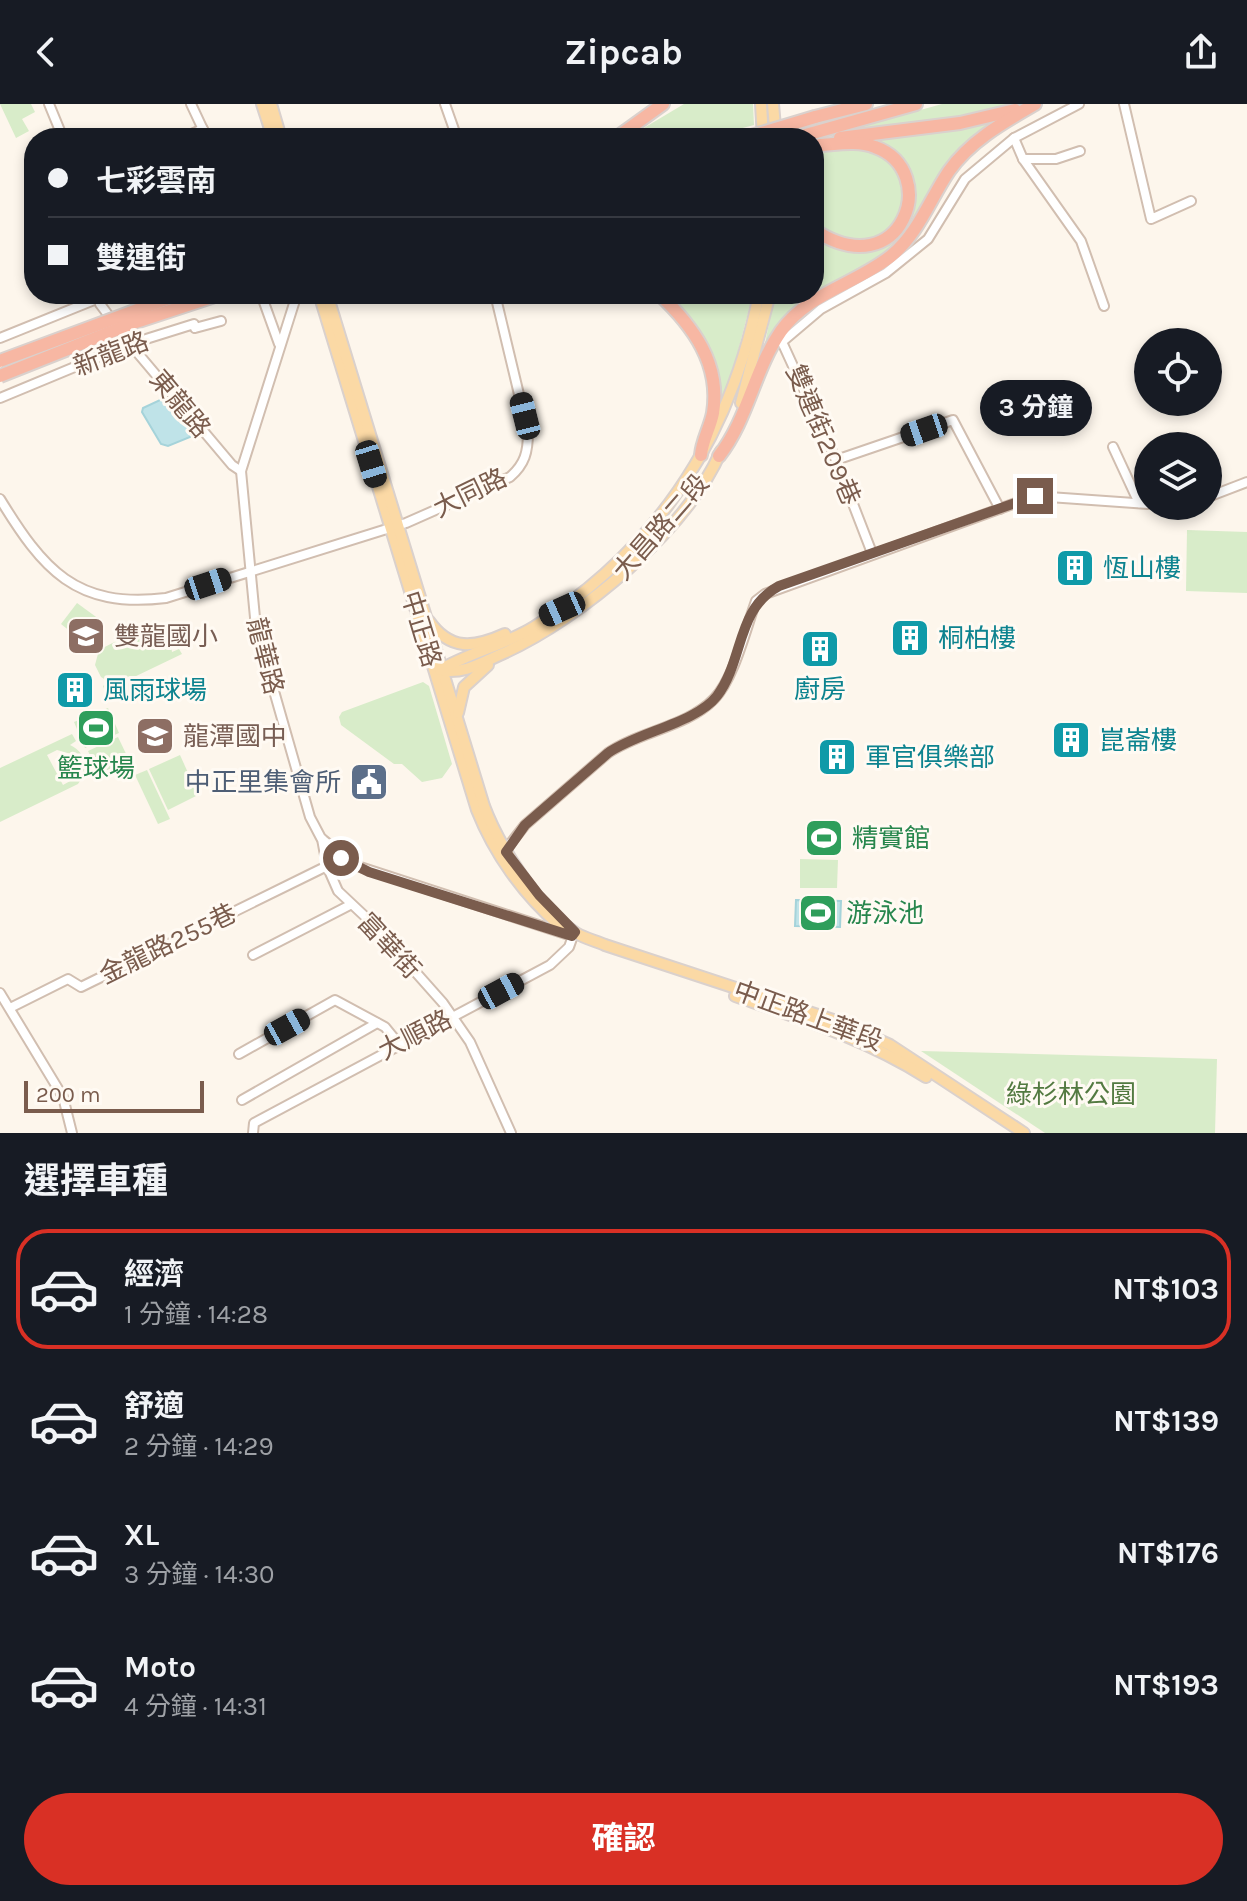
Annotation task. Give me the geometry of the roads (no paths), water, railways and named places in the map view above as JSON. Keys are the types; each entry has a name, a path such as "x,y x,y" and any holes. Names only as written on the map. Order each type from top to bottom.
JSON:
{"highway":[{"path":"645,119 663,104"},
{"path":"631,128 672,104"},
{"path":"810,128 866,104"},
{"path":"796,128 916,104"},
{"path":"824,143 867,133 993,117 1033,104"},
{"path":"824,294 858,277 897,251 963,156 997,127 1033,104"},
{"path":"824,145 861,144 890,155 906,177 909,198 899,225 873,245 844,246 824,235"},
{"path":"0,361 153,304"},
{"path":"0,376 136,322 191,304"},
{"path":"668,304 696,333 710,369 713,415 701,455"},
{"path":"719,456 738,425 771,348 789,322 811,304"}],"main road":[{"path":"262,104 270,128"},
{"path":"271,104 278,128"},
{"path":"761,104 762,128"},
{"path":"773,104 775,128"},
{"name":"中正路","path":"322,304 484,806 502,853"},
{"name":"中正路","path":"330,304 477,810 502,853 574,934"},
{"name":"大昌路二段","path":"440,670 531,629 562,609 616,566 641,540 701,455 739,377 757,304"},
{"name":"大昌路二段","path":"440,670 456,673 526,644 583,607 635,563 673,520 719,456 754,366 768,304"},
{"path":"422,606 439,634 466,647 489,641 562,609"},
{"path":"459,727 460,699 469,680 526,644"},
{"name":"中正路上華段","path":"574,934 603,952 848,1035 888,1053 1012,1133"},
{"name":"中正路上華段","path":"574,934 839,1022 890,1045 1024,1133"}],"street":[{"path":"49,104 59,128"},
{"path":"191,104 202,128"},
{"path":"445,104 453,128"},
{"path":"1079,104 1014,138 1023,159 1081,241 1104,306"},
{"path":"1124,104 1151,219 1191,201"},
{"name":"雙連街209巷","path":"872,553 836,460 782,342 821,309 886,273 928,239 965,179 1014,138"},
{"path":"1023,159 1056,159 1080,151"},
{"path":"0,338 79,304"},
{"name":"東龍路","path":"103,304 130,344 232,465 241,471"},
{"path":"265,304 280,345"},
{"name":"龍華路","path":"295,304 241,471 248,571 264,661 303,797 321,838 341,858 369,872 574,934"},
{"name":"大同路","path":"0,499 49,569 92,593 127,600 166,598 394,526 510,477 521,467 528,450 527,424 497,304"},
{"name":"新龍路","path":"0,398 130,344 194,324 195,328 221,321"},
{"path":"836,460 953,420 1000,509"},
{"path":"1113,447 1134,486"},
{"path":"1222,492 1247,482"},
{"path":"502,853 525,825 623,742 691,714 715,699 724,685 756,601 765,594 872,553 1046,494 1134,502"},
{"name":"富華街","path":"321,838 327,866 338,891 372,923 451,1017 481,1059 511,1133"},
{"name":"金龍路255巷","path":"10,1008 68,979 81,987 327,866"},
{"path":"253,955 350,905"},
{"name":"大順路","path":"253,1133 254,1123 398,1043 550,965 569,947 574,934"},
{"path":"1,996 63,1097 72,1133"},
{"path":"239,1054 335,1000 377,1023 398,1043"},
{"path":"242,1100 377,1023"}],"water":[{"path":"160,400 179,405 187,422 198,431 195,435 168,446 161,444 142,412 143,408"},
{"name":"游泳池","path":"796,900 841,901 840,927 795,926"}],"place":[{"name":"恆山樓","path":"1075,568"},
{"name":"雙龍國小","path":"86,636"},
{"name":"桐柏樓","path":"910,638"},
{"name":"廚房","path":"820,649"},
{"name":"風雨球場","path":"75,690"},
{"name":"籃球場","path":"96,728"},
{"name":"龍潭國中","path":"155,736"},
{"name":"崑崙樓","path":"1071,740"},
{"name":"軍官俱樂部","path":"837,757"},
{"name":"中正里集會所","path":"369,782"},
{"name":"精實館","path":"824,838"},
{"name":"游泳池","path":"818,913"}],"park label":[{"name":"綠杉林公園","path":"1071,1094"}]}
